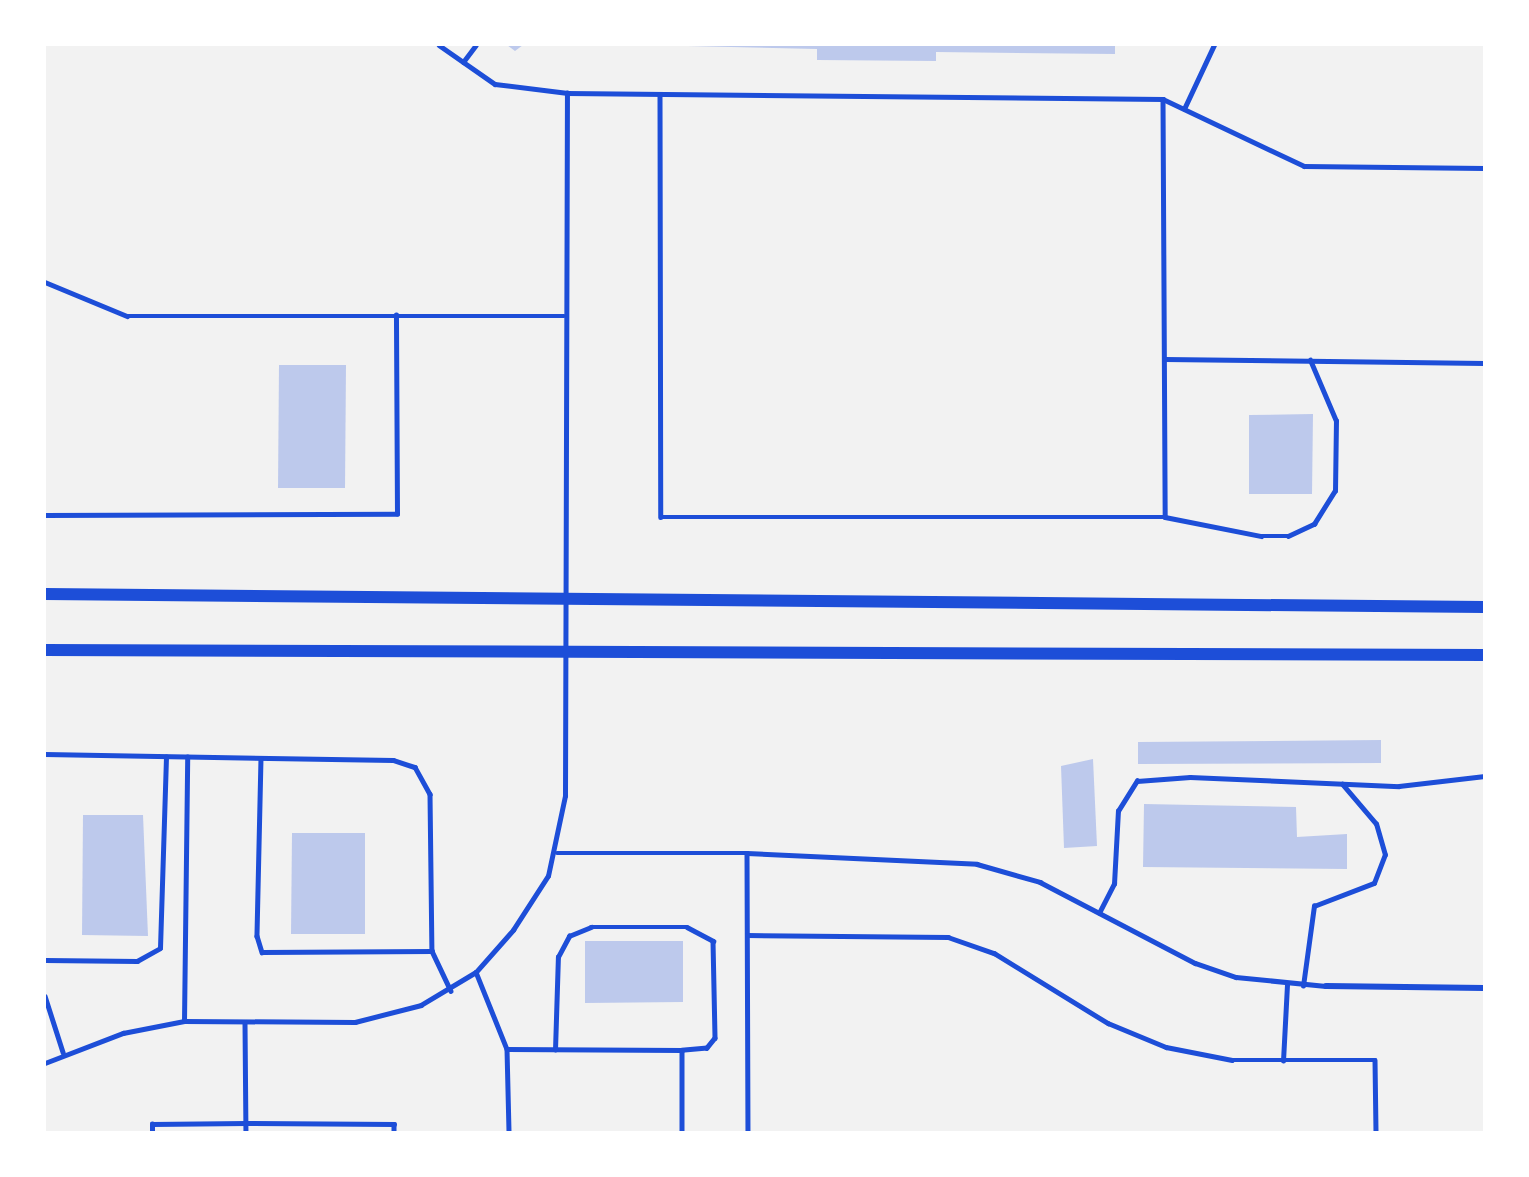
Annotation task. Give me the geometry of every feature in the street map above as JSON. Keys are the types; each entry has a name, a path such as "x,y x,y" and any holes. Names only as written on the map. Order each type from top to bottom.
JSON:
{"main road":[{"path":"45,594 1484,607"},
{"path":"45,650 1484,655"}],"street":[{"path":"463,62 476,45"},
{"path":"1326,986 1484,988"}],"lane":[{"path":"438,45 495,84 567,93 1163,99 1304,165 1484,168"},
{"path":"1184,109 1214,45"},
{"path":"45,1063 63,1052 123,1033 184,1021 355,1022 392,1015 451,991 476,972 513,930 557,853 565,796 567,652 564,316 567,93"},
{"path":"660,94 661,517 1165,517 1261,536 1288,536 1314,524 1335,491 1338,461 1336,421 1310,360"},
{"path":"1163,99 1165,517"},
{"path":"45,282 127,316 564,316"},
{"path":"45,515 397,514 396,315"},
{"path":"1165,359 1484,363"},
{"path":"45,754 393,760 422,773 430,794 432,951 451,991"},
{"path":"45,960 137,961 155,956 160,948 166,757"},
{"path":"184,1021 187,757"},
{"path":"261,758 257,936 262,952 432,951"},
{"path":"1099,913 1114,884 1118,811 1137,781 1190,777 1399,786 1484,776"},
{"path":"1303,986 1314,906 1374,884 1385,855 1376,824 1341,783"},
{"path":"557,853 747,853 977,864 1040,882 1195,963 1287,984 1326,986"},
{"path":"747,853 748,1132"},
{"path":"507,1049 555,1050 682,1050 707,1048 715,1038 713,941 687,927 591,927 569,936 558,957 555,1050"},
{"path":"747,935 926,936 972,943 1141,1038 1198,1056 1283,1061 1375,1060 1376,1132"},
{"path":"476,972 507,1049 509,1132"},
{"path":"1283,1061 1287,984"},
{"path":"45,996 63,1052"},
{"path":"245,1023 246,1132"},
{"path":"682,1050 682,1132"},
{"path":"152,1132 152,1124 246,1123 394,1124 394,1132"}],"building":[{"path":"507,45 523,45 515,51"},
{"path":"644,45 1115,45 1115,54 936,52 936,61 817,60 817,49"},
{"path":"279,365 346,365 345,488 278,488"},
{"path":"1313,414 1312,494 1249,494 1249,415"},
{"path":"1381,740 1381,763 1138,764 1138,742"},
{"path":"1093,759 1097,846 1064,848 1061,766"},
{"path":"1144,804 1296,807 1297,837 1347,834 1347,869 1143,867"},
{"path":"83,815 143,815 148,936 82,935"},
{"path":"292,833 365,833 365,934 291,934"},
{"path":"585,941 683,941 683,1002 585,1003"}]}
